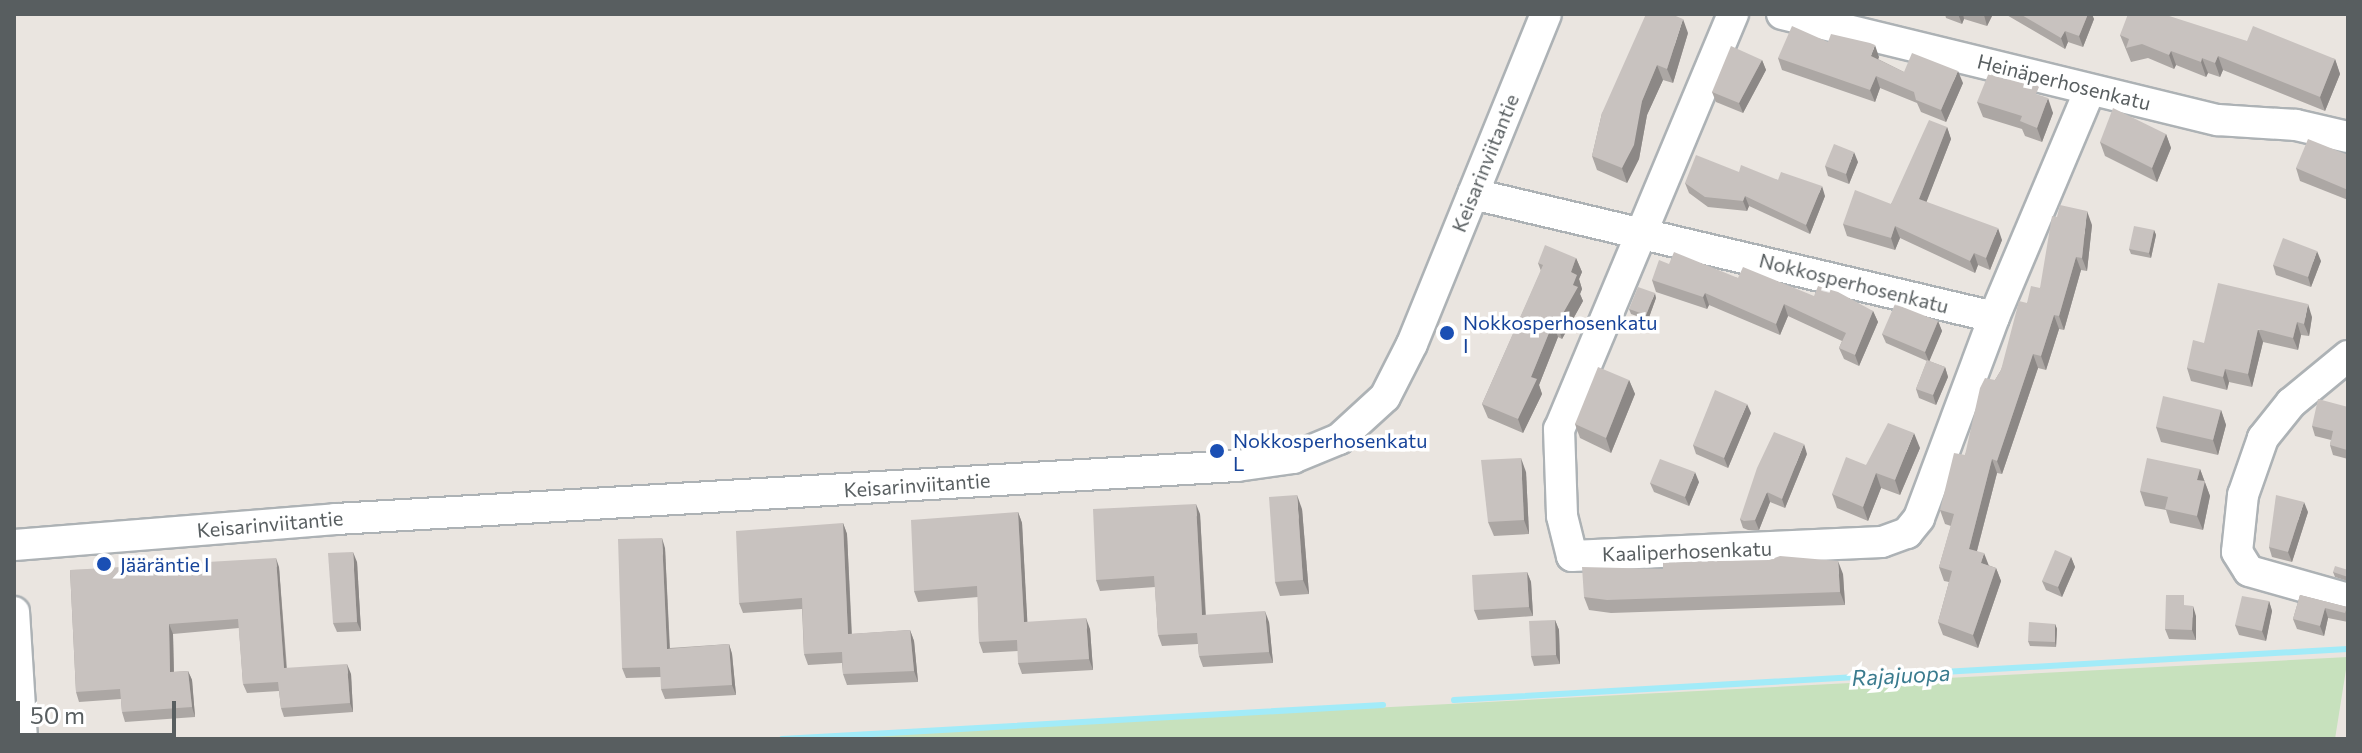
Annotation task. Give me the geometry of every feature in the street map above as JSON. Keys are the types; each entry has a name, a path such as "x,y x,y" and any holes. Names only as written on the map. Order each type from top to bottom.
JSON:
{"street":[{"name":"Keisarinviitantie","path":"14,545 336,519 1237,466 1293,458 1339,439 1385,397 1473,194 1546,14"},
{"path":"1638,231 1733,14"},
{"name":"Heinäperhosenkatu","path":"1782,14 2058,78 2090,90 2218,120 2296,125 2348,137"},
{"path":"1994,317 2090,90"},
{"name":"Nokkosperhosenkatu","path":"1473,194 1994,317"},
{"name":"Kaaliperhosenkatu","path":"1638,231 1559,429 1562,516 1572,556 1882,542 1907,533 1919,518 1994,317"},
{"path":"2348,356 2291,403 2263,438 2243,495 2237,552 2249,571 2348,599"},
{"path":"14,612 22,739"}],"green space":[{"path":"2348,657 2335,739 778,739"}],"building":[{"path":"1646,14 1671,14 1683,19 1667,69 1657,65 1642,101 1634,145 1622,168 1592,156 1602,113"},
{"path":"2020,14 2088,14 2079,36 2065,31 2061,38"},
{"path":"2128,14 2163,14 2247,41 2253,26 2335,59 2320,97 2218,56 2215,63 2202,58 2201,62 2171,51 2169,55 2142,44 2126,48 2129,39 2120,35"},
{"path":"1792,26 1828,42 1831,34 1875,45 1871,56 1904,72 1912,53 1958,71 1941,110 1916,100 1914,92 1876,76 1870,90 1778,58"},
{"path":"1731,46 1762,60 1739,103 1712,92"},
{"path":"1990,70 2031,80 2039,87 2036,94 2048,98 2037,128 2020,121 2022,116 1977,102"},
{"path":"2113,108 2166,134 2152,168 2100,142"},
{"path":"1929,120 1947,127 1919,199 1998,228 1986,258 1974,253 1970,261 1895,226 1891,238 1843,224 1855,190 1891,204"},
{"path":"2308,139 2348,155 2348,190 2296,168"},
{"path":"1834,144 1854,152 1846,174 1825,166"},
{"path":"1696,155 1739,172 1741,165 1778,180 1781,172 1822,186 1806,225 1745,196 1743,201 1705,197 1685,183"},
{"path":"2060,205 2087,211 2082,258 2076,257 2059,316 2054,315 2041,356 2033,354 1997,461 1992,459 1969,549 1984,553 1981,563 1996,568 1973,635 1938,622 1952,571 1939,567 1954,514 1940,510 1954,453 1965,455 1980,388 1985,378 1995,380 2001,370 2019,301 2027,303 2031,286 2040,288 2052,216 2057,217"},
{"path":"2134,226 2154,230 2149,253 2129,249"},
{"path":"2283,238 2317,251 2308,277 2273,265"},
{"path":"1545,245 1576,258 1571,272 1577,275 1573,285 1578,287 1557,324 1553,323 1531,377 1537,379 1518,419 1482,404 1543,265 1538,263"},
{"path":"1674,252 1738,278 1743,267 1814,296 1818,286 1838,292 1873,311 1855,355 1839,348 1846,333 1784,304 1776,324 1705,293 1703,297 1652,280 1659,260 1669,264"},
{"path":"2218,283 2308,304 2304,324 2297,322 2293,338 2258,329 2248,374 2225,369 2223,377 2187,368 2193,340 2204,343"},
{"path":"1638,287 1655,293 1646,315 1629,309"},
{"path":"1895,304 1938,321 1925,352 1882,334"},
{"path":"1927,360 1945,367 1933,395 1916,389"},
{"path":"1598,367 1629,380 1606,438 1575,424"},
{"path":"1715,390 1747,404 1724,458 1693,445"},
{"path":"2163,396 2221,410 2213,440 2156,427"},
{"path":"2318,399 2348,407 2347,450 2330,445 2333,431 2312,426"},
{"path":"1888,423 1914,433 1895,480 1876,473 1863,507 1832,494 1846,457 1866,465"},
{"path":"1774,432 1804,444 1782,499 1767,492 1755,520 1744,521 1740,519 1757,468"},
{"path":"1521,458 1524,520 1488,522 1481,460"},
{"path":"2147,458 2200,469 2197,480 2205,481 2197,516 2165,509 2168,497 2140,491"},
{"path":"1660,459 1695,472 1685,497 1650,483"},
{"path":"1297,495 1303,580 1275,582 1269,497"},
{"path":"2276,495 2304,502 2288,552 2269,547"},
{"path":"1196,504 1202,615 1265,611 1269,652 1199,656 1197,633 1158,635 1154,576 1096,580 1093,509"},
{"path":"1018,512 1024,622 1086,618 1089,659 1018,663 1017,640 979,642 977,586 914,591 911,520"},
{"path":"843,523 848,634 910,630 914,671 843,674 842,652 804,654 802,598 739,603 736,531"},
{"path":"662,538 667,649 729,644 732,685 661,689 660,667 622,668 618,539"},
{"path":"2055,550 2071,557 2058,587 2042,581"},
{"path":"353,552 357,622 333,623 328,553"},
{"path":"1780,556 1838,561 1840,592 1607,600 1584,597 1582,567 1663,569 1663,562 1769,560"},
{"path":"276,558 284,668 347,664 350,703 281,708 278,682 243,684 238,619 169,624 170,672 188,671 192,707 122,712 120,689 76,692 70,570"},
{"path":"2335,566 2348,570 2348,577 2333,572"},
{"path":"1527,572 1529,607 1474,610 1472,575"},
{"path":"2166,595 2184,595 2184,605 2193,606 2192,630 2165,629"},
{"path":"2300,595 2347,607 2345,613 2325,608 2320,626 2293,619"},
{"path":"2242,596 2269,601 2262,631 2235,625"},
{"path":"1555,620 1556,655 1531,656 1529,621"},
{"path":"2029,622 2055,624 2055,642 2028,641"}],"waterway":[{"name":"Rajajuopa","path":"1454,700 2348,649"},
{"path":"782,739 1383,705"}],"place":[{"name":"Nokkosperhosenkatu I","path":"1447,333"},
{"name":"Nokkosperhosenkatu L","path":"1217,451"},
{"name":"Jääräntie I","path":"104,564"}]}
